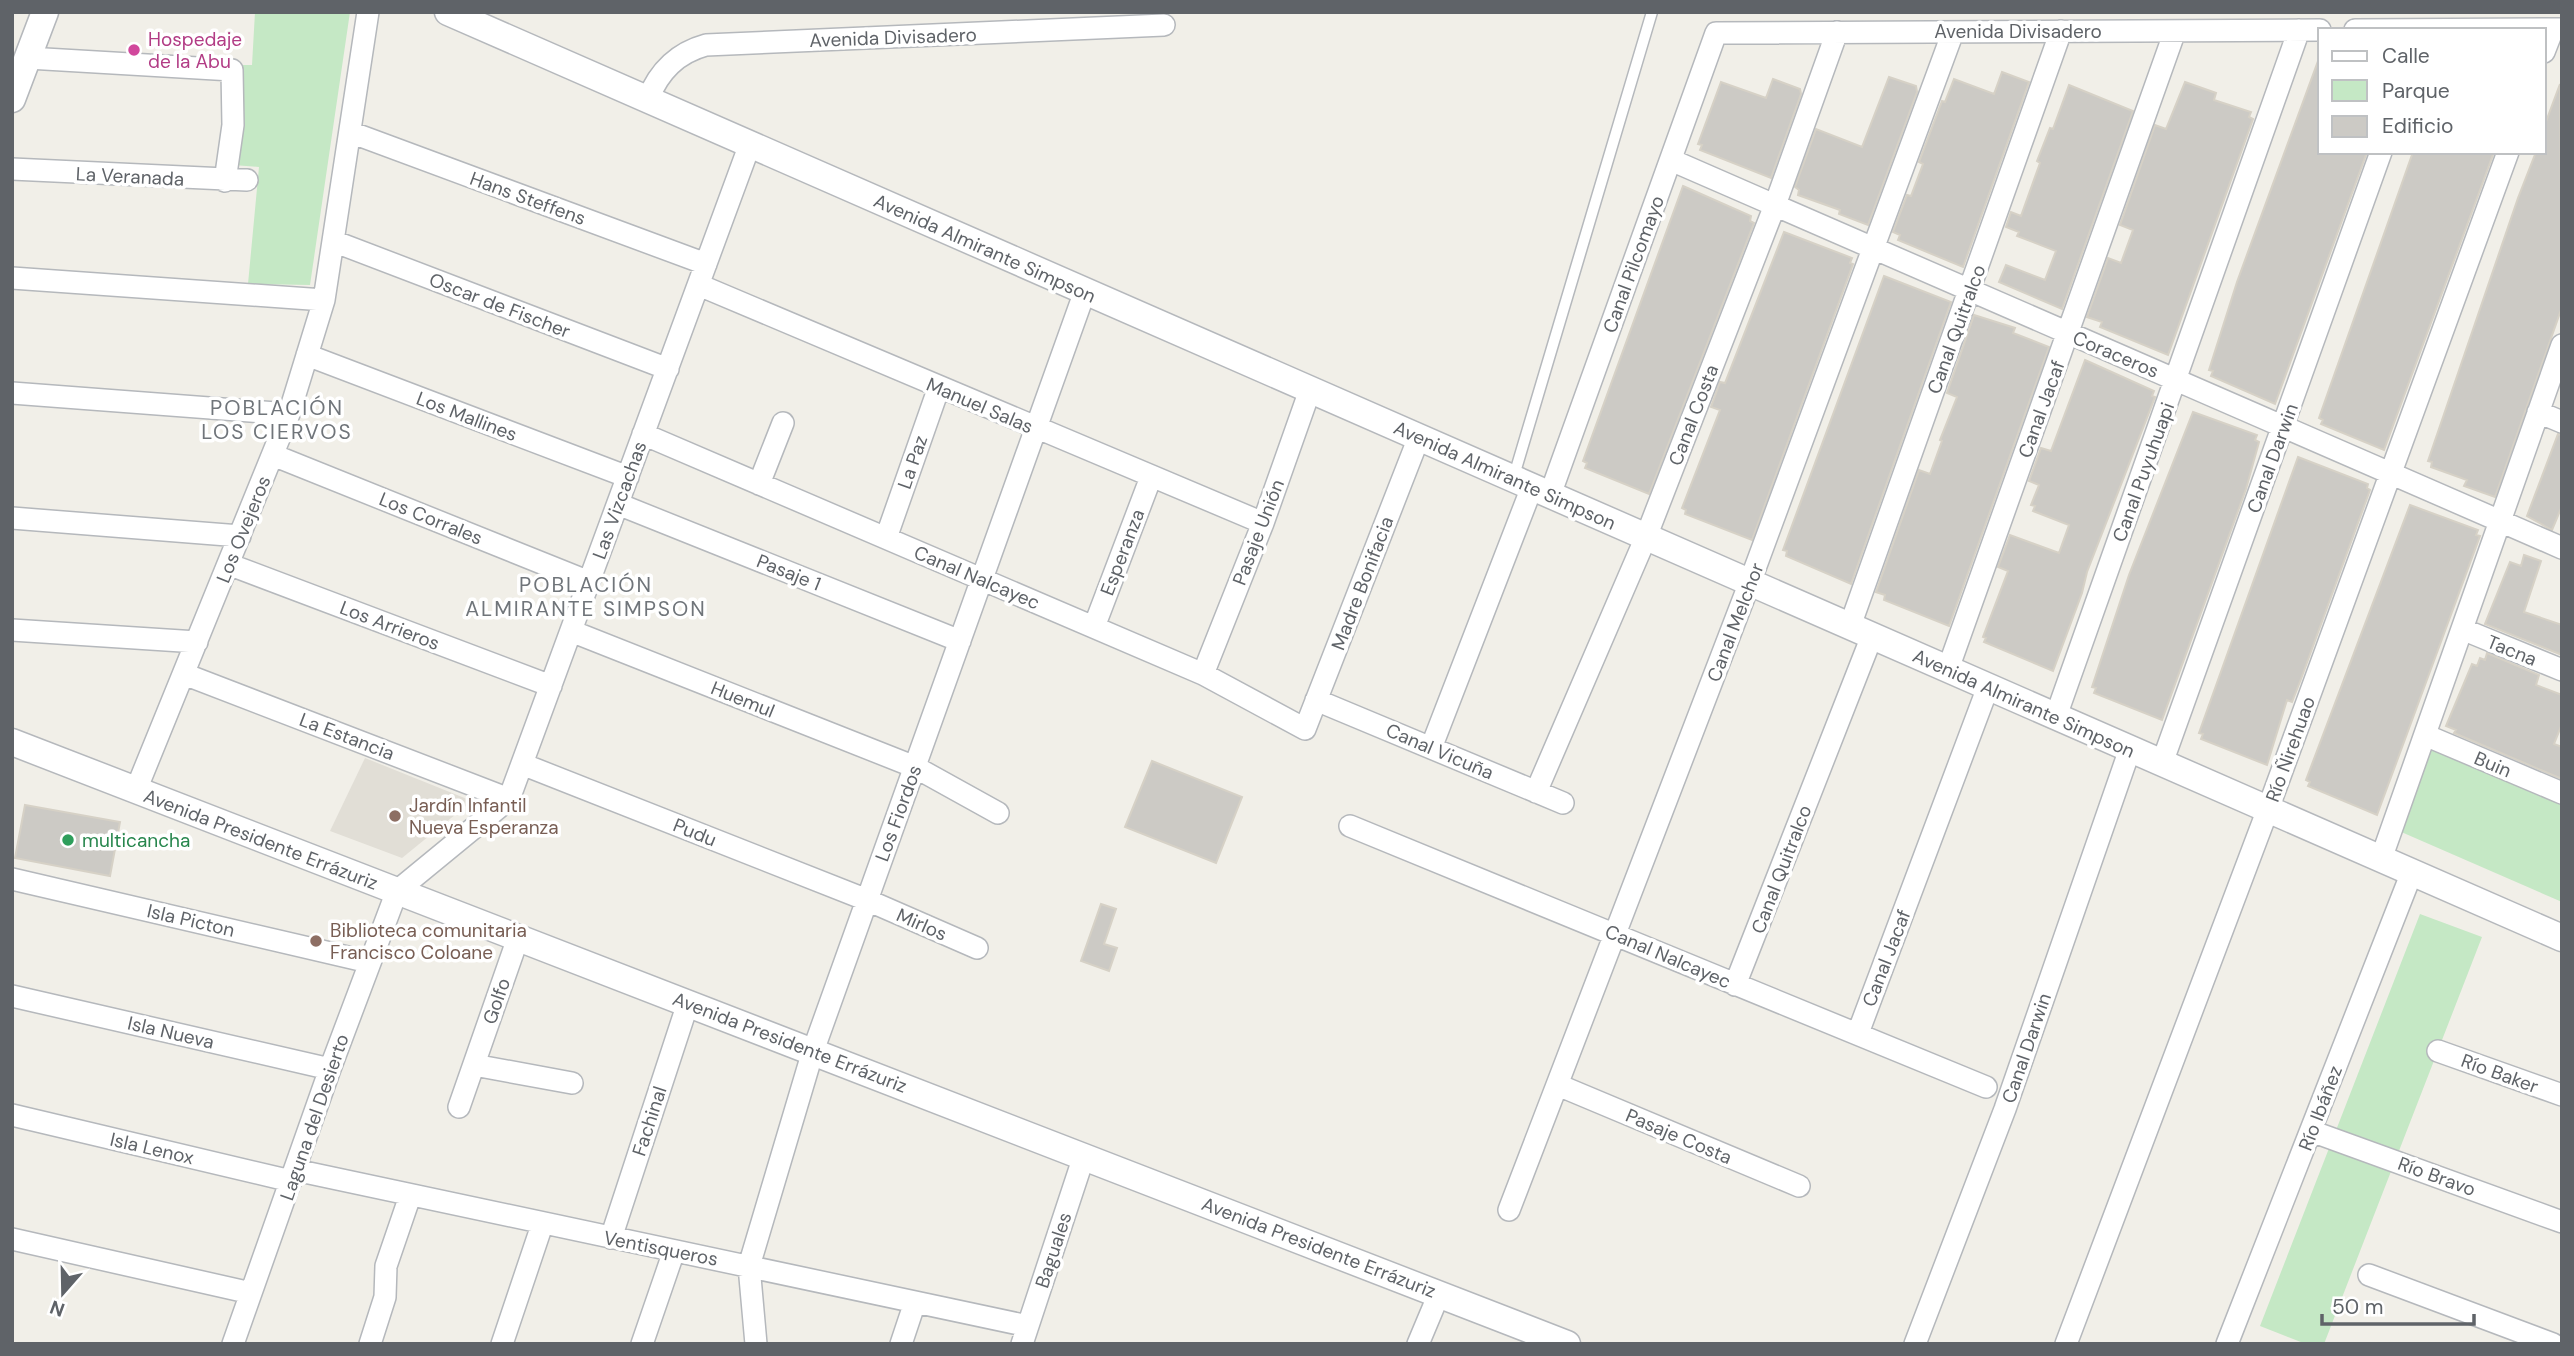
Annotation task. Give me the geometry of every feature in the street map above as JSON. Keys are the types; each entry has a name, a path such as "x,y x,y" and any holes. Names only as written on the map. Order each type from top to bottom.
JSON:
{"street":[{"path":"12,100 45,12"},
{"name":"Los Ovejeros","path":"136,790 289,414 324,300 368,12"},
{"name":"Avenida Almirante Simpson","path":"448,12 2562,938"},
{"name":"Avenida Divisadero","path":"648,99 667,67 684,53 706,45 1164,25"},
{"path":"2546,48 2557,29"},
{"name":"Avenida Divisadero","path":"1716,33 2310,30"},
{"name":"Canal Puyuhuapi","path":"2056,716 2176,379 2310,30"},
{"name":"Canal Quitralco","path":"1735,985 1861,631 1970,290 2061,31"},
{"name":"Canal Jacaf","path":"1948,669 2175,31"},
{"name":"Canal Melchor","path":"1509,1210 1750,582 1875,249 1952,32"},
{"name":"Canal Pilcomayo","path":"1431,748 1531,487 1671,160 1716,33"},
{"name":"Canal Costa","path":"1536,792 1646,537 1775,205 1837,33"},
{"path":"28,58 232,70 233,125 225,181"},
{"name":"Hans Steffens","path":"350,132 706,264"},
{"name":"Las Vizcachas","path":"397,891 509,799 750,144"},
{"name":"Canal Darwin","path":"2162,763 2380,154"},
{"name":"Río Ñirehuao","path":"2066,1344 2268,809 2507,154"},
{"name":"Coraceros","path":"1671,160 2562,548"},
{"name":"La Veranada","path":"12,169 247,180"},
{"name":"Oscar de Fischer","path":"333,241 668,369"},
{"path":"12,278 324,300"},
{"name":"Manuel Salas","path":"699,285 1263,523"},
{"name":"Los Fiordos","path":"756,1344 749,1266 813,1051 1085,291"},
{"path":"2381,859 2562,345"},
{"name":"Los Mallines","path":"307,355 628,477"},
{"name":"La Paz","path":"886,538 939,387"},
{"name":"Pasaje Unión","path":"1203,674 1263,523 1310,390"},
{"path":"12,393 289,414"},
{"path":"2538,412 2562,422"},
{"path":"759,484 783,423"},
{"name":"Canal Nalcayec","path":"643,434 1203,674 1305,729"},
{"name":"Madre Bonifacia","path":"1305,729 1419,438"},
{"name":"Los Corrales","path":"273,455 589,582"},
{"name":"Esperanza","path":"1094,627 1151,477"},
{"name":"Pasaje 1","path":"618,504 960,641"},
{"path":"12,518 240,536"},
{"name":"Los Arrieros","path":"228,564 551,686"},
{"name":"Tacna","path":"2462,629 2562,670"},
{"path":"12,630 197,642"},
{"name":"Huemul","path":"571,631 915,767 998,813"},
{"name":"La Estancia","path":"184,674 509,799"},
{"name":"Canal Jacaf","path":"1858,1033 1988,687"},
{"name":"Canal Vicuña","path":"1316,700 1563,803"},
{"name":"Buin","path":"2425,734 2562,793"},
{"name":"Avenida Presidente Errázuriz","path":"12,742 1567,1344"},
{"name":"Canal Darwin","path":"1915,1344 2005,1109 2130,749"},
{"name":"Pudu","path":"523,764 867,900"},
{"name":"Canal Nalcayec","path":"1350,826 1986,1087"},
{"name":"Río Ibáñez","path":"2227,1344 2412,872"},
{"name":"Isla Picton","path":"12,879 369,962"},
{"name":"Laguna del Desierto","path":"233,1344 330,1069 397,891"},
{"name":"Mirlos","path":"867,900 977,948"},
{"name":"Golfo","path":"459,1107 518,938"},
{"name":"Isla Nueva","path":"12,996 330,1069"},
{"name":"Fachinal","path":"611,1238 688,1003"},
{"name":"Río Baker","path":"2438,1051 2562,1095"},
{"path":"474,1065 572,1083"},
{"name":"Pasaje Costa","path":"1558,1085 1799,1186"},
{"name":"Isla Lenox","path":"12,1115 293,1175"},
{"name":"Río Bravo","path":"2311,1131 2562,1222"},
{"name":"Baguales","path":"1025,1335 1084,1156"},
{"name":"Ventisqueros","path":"293,1175 410,1196 915,1302 1025,1335"},
{"path":"370,1344 385,1297 386,1266 410,1196"},
{"path":"502,1344 542,1225"},
{"path":"12,1238 251,1293"},
{"path":"642,1344 674,1251"},
{"path":"2369,1275 2553,1344"},
{"path":"1418,1344 1439,1294"},
{"path":"901,1344 915,1302"}],"lane":[{"path":"1531,487 1651,12"}],"shaded area":[{"name":"Jardín Infantil Nueva Esperanza","path":"365,758 472,801 402,858 330,831"}],"green space":[{"path":"255,12 350,12 310,285 248,284 259,167 233,165 240,65 252,65"},
{"path":"2431,745 2562,800 2562,902 2399,831"},
{"path":"2420,914 2482,937 2324,1344 2306,1344 2260,1326"}],"building":[{"path":"2318,61 2318,154 2366,154 2275,404 2211,376 2213,371 2209,370 2237,282"},
{"path":"2002,72 2029,82 1963,267 1898,240 1900,235 1893,232 1907,195 1911,196 1923,164 1919,162 1942,101 1945,102 1954,79 1994,94"},
{"path":"1889,77 1916,86 1917,92 1868,225 1839,214 1840,210 1798,195 1799,190 1795,187 1816,129 1862,147"},
{"path":"1773,79 1800,89 1801,94 1771,178 1700,150 1702,145 1698,144 1721,82 1766,98"},
{"path":"2185,82 2216,93 2214,100 2251,112 2249,117 2253,119 2168,355 2100,327 2102,322 2087,317 2108,258 2121,263 2133,230 2120,225 2155,125 2166,129"},
{"path":"2560,84 2562,307 2495,497 2464,486 2467,480 2431,467 2432,462 2428,461 2518,198 2535,154 2546,154 2546,122"},
{"path":"2069,85 2133,111 2062,309 1999,282 2006,265 2045,280 2056,251 2017,236 2019,232 2006,227 2011,212 2021,216 2040,163 2037,161 2050,128 2053,129"},
{"path":"2412,154 2493,154 2384,450 2321,424 2323,420 2319,418"},
{"path":"1683,186 1751,216 1750,221 1754,223 1649,494 1585,468 1587,463 1583,461"},
{"path":"1784,232 1852,258 1850,263 1853,264 1752,540 1685,514 1686,510 1682,508 1720,410 1711,407 1720,382 1725,383"},
{"path":"1884,276 1951,302 1851,584 1786,556 1787,551 1783,550"},
{"path":"1974,315 2015,328 2013,333 2049,347 1949,626 1884,600 1885,595 1876,592 1919,470 1930,474 1942,441 1940,440 1957,397 1947,393"},
{"path":"2085,360 2154,391 2152,396 2155,397 2087,572 2053,671 1984,642 1986,638 1983,637 2008,571 1998,567 2010,535 2059,553 2069,525 2033,511 2035,506 2031,505 2039,485 2029,481 2041,448 2051,451"},
{"path":"2193,412 2257,435 2255,440 2259,442 2246,489 2162,720 2094,693 2096,688 2092,687 2129,575"},
{"path":"2558,434 2562,435 2562,506 2552,530 2527,516"},
{"path":"2298,457 2368,484 2367,488 2370,490 2292,702 2287,700 2267,765 2201,739 2203,734 2199,733"},
{"path":"2410,505 2478,530 2476,535 2480,536 2377,815 2308,786 2310,782 2306,780"},
{"path":"2524,555 2541,561 2524,612 2562,625 2562,655 2485,624 2510,562 2521,566"},
{"path":"2487,653 2539,675 2536,685 2562,695 2562,724 2554,744 2562,747 2562,779 2454,733 2456,730 2446,726 2472,664 2477,666 2480,658 2485,660"},
{"path":"1152,761 1242,797 1216,863 1125,827"},
{"name":"multicancha","path":"25,805 120,822 110,876 15,858"},
{"path":"1101,904 1116,909 1104,944 1117,948 1109,971 1081,961"}],"place":[{"name":"Hospedaje de la Abu","path":"134,50"},
{"name":"Jardín Infantil Nueva Esperanza","path":"395,816"},
{"name":"multicancha","path":"68,840"},
{"name":"Biblioteca comunitaria Francisco Coloane","path":"316,941"}],"district":[{"name":"POBLACIÓN LOS CIERVOS","path":"277,420"},
{"name":"POBLACIÓN ALMIRANTE SIMPSON","path":"586,597"}]}
